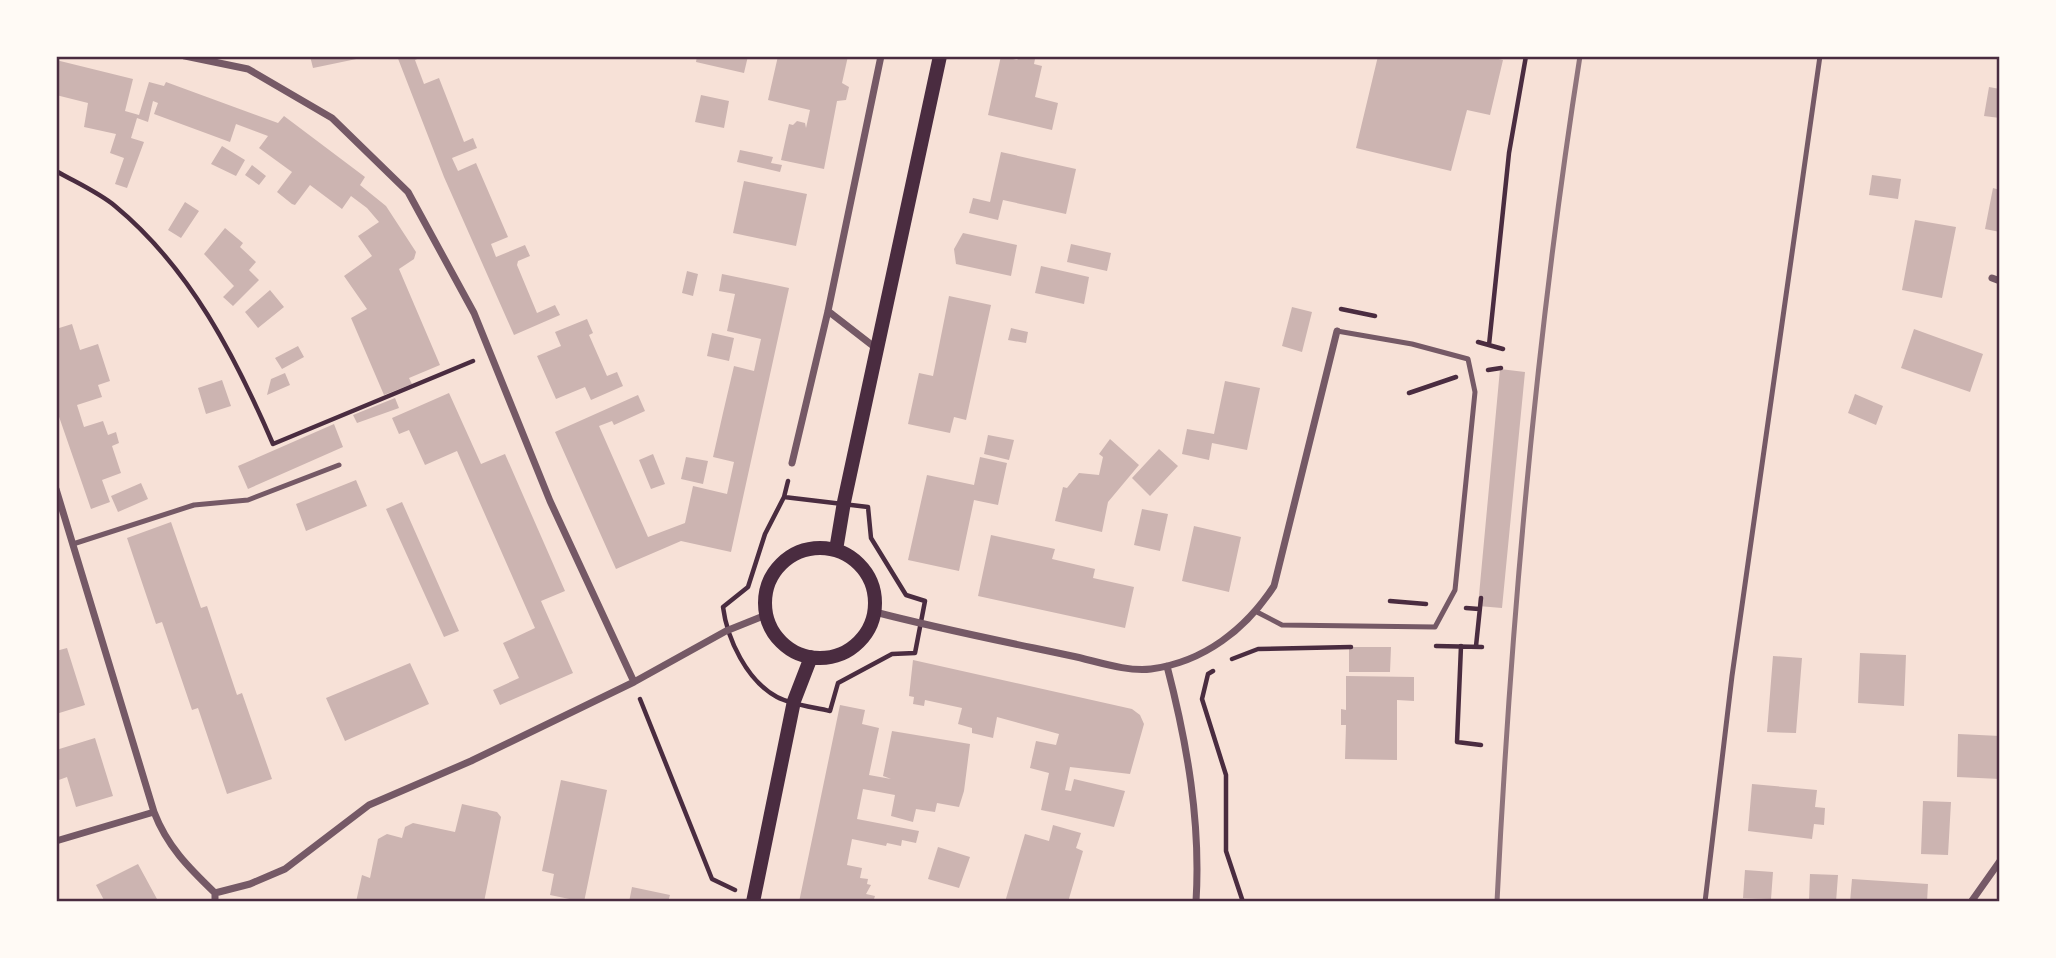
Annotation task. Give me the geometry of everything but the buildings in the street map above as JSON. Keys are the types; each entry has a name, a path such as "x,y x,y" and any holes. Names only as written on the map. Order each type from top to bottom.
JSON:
{"main road":[{"path":"836,550 940,56"},
{"path":"820,548 836,550 863,567 875,596 875,612 864,636 845,653 828,658 811,657 783,644 766,615 768,584 789,558 820,548"},
{"path":"754,901 794,701 811,657"}],"street":[{"path":"185,56 248,69 332,118 408,192 474,313 550,501 634,682"},
{"path":"792,463 828,311 881,56"},
{"path":"828,311 877,349"},
{"path":"875,612 1147,670 1167,666 1220,643 1239,630 1257,612 1274,586 1337,331"},
{"path":"56,489 154,812 164,837 178,857 215,893 215,902"},
{"path":"215,893 250,884 285,869 369,805 471,761 634,682 726,631 766,615"},
{"path":"1167,666 1185,734 1192,787 1196,902"},
{"path":"56,841 154,812"},
{"path":"1971,902 2000,861"}],"lane":[{"path":"1705,902 1732,676 1820,56"},
{"path":"1257,612 1282,625 1435,627 1455,590 1475,392 1468,359 1412,344 1337,331"},
{"path":"72,544 194,505 248,500 339,465"}],"path":[{"path":"1503,349 1489,345 1509,153 1526,56"},
{"path":"56,171 114,205 172,261 209,318 254,398 273,444 489,354"},
{"path":"784,497 844,502 868,507 871,538 906,595 925,601 915,653 892,654 838,683 830,711 778,697 760,682 733,649 726,631 723,607 748,587 765,534 784,497"},
{"path":"1481,598 1479,647 1461,646 1457,742 1481,746"},
{"path":"1230,660 1258,649 1278,648"},
{"path":"1219,667 1208,674 1202,699 1226,775 1226,851 1243,902"},
{"path":"634,682 712,879 754,901"}],"railway":[{"path":"1497,902 1527,478 1550,267 1580,56"}]}
